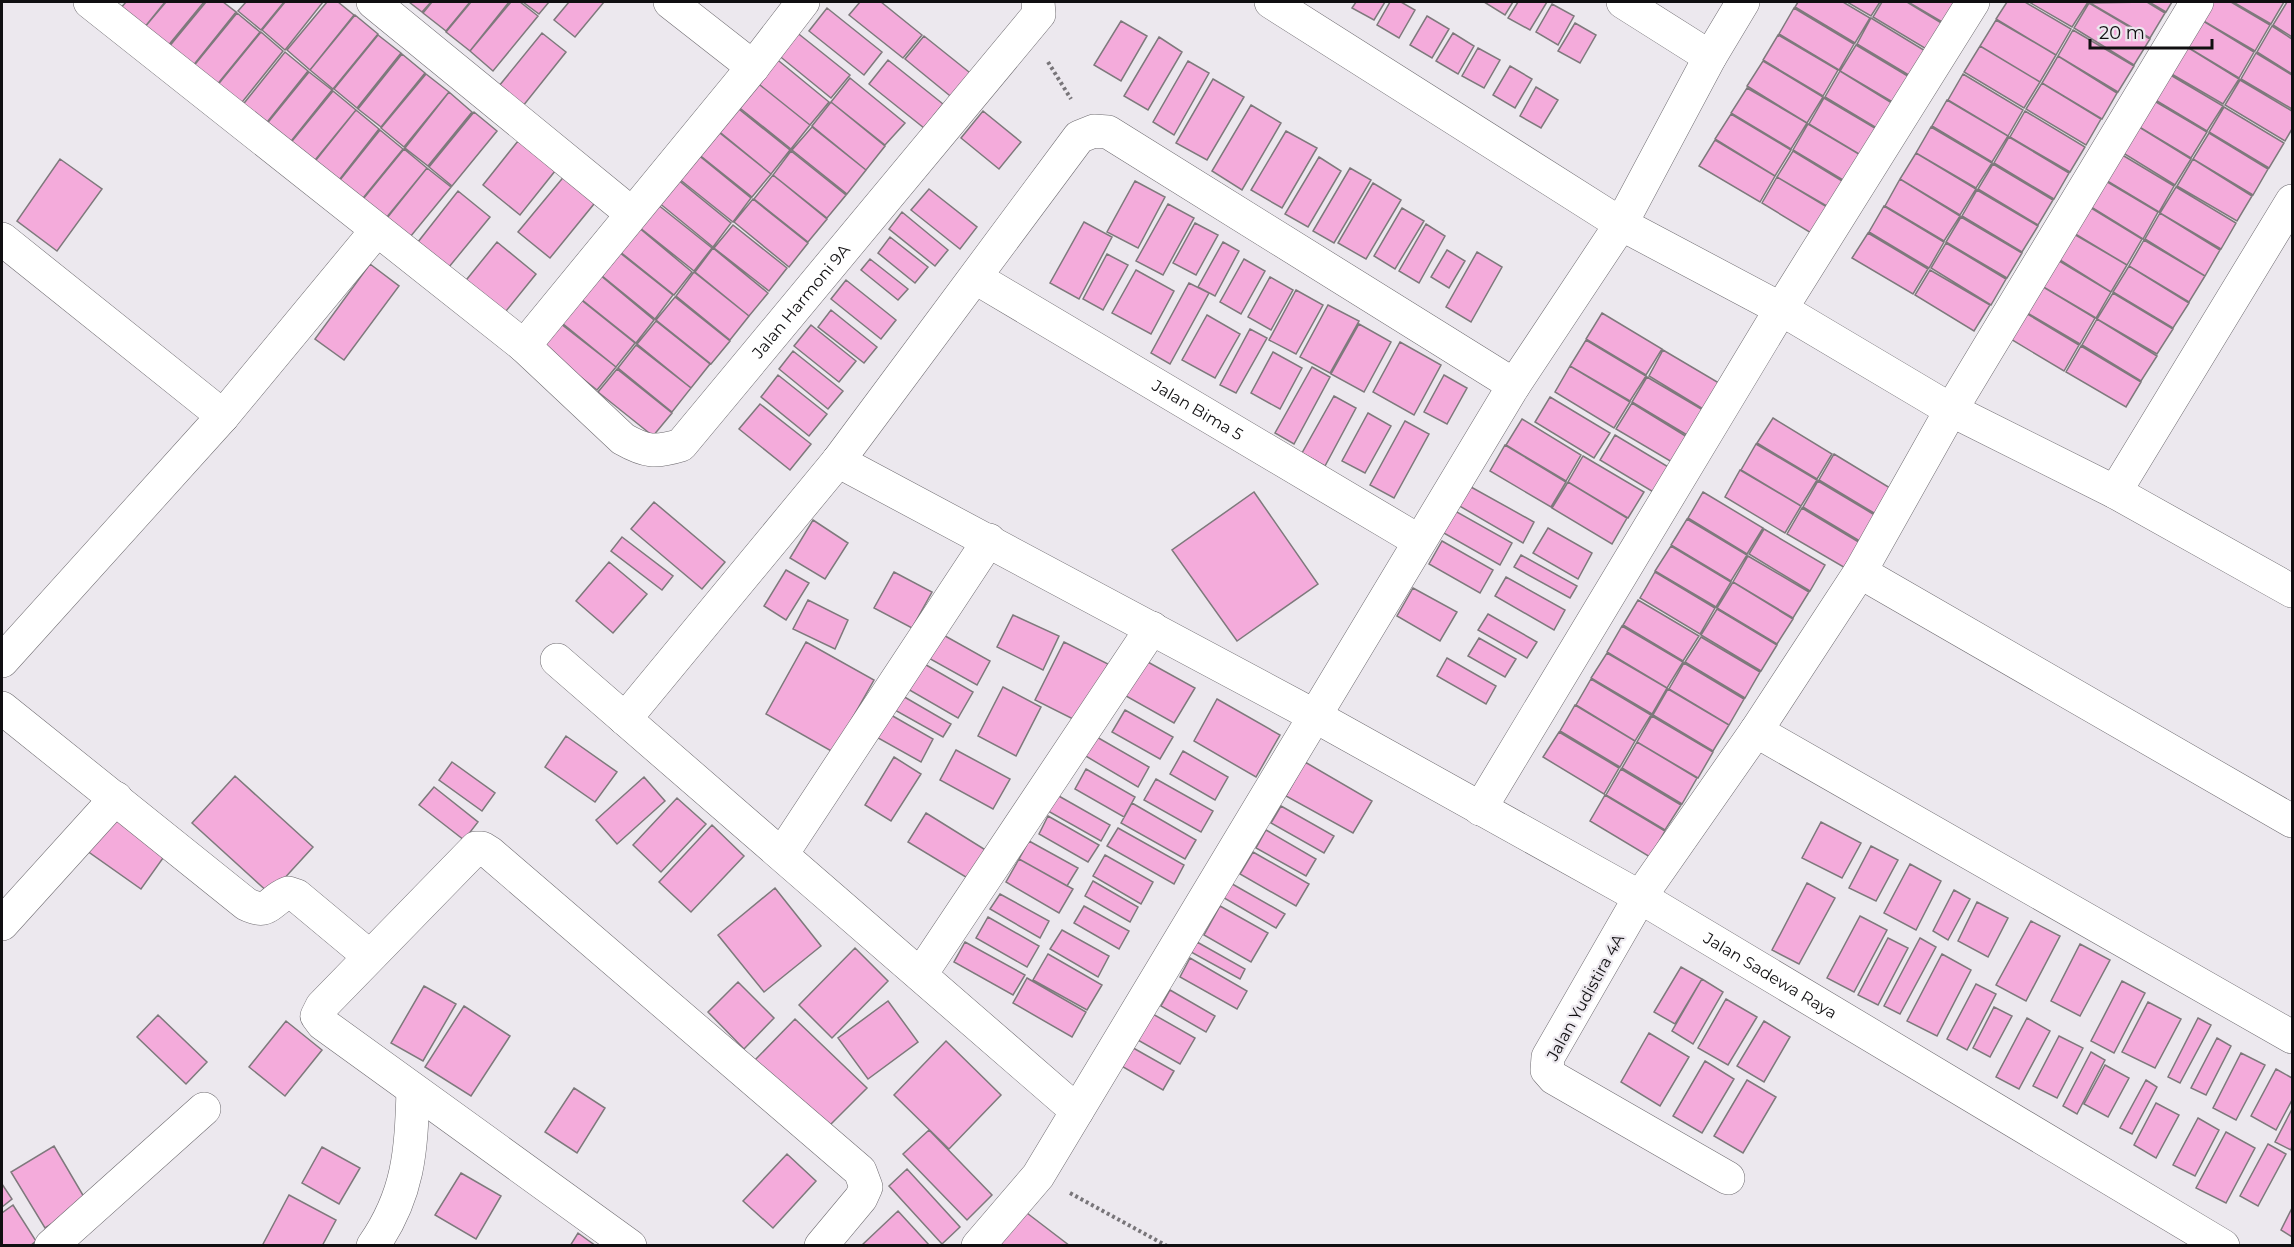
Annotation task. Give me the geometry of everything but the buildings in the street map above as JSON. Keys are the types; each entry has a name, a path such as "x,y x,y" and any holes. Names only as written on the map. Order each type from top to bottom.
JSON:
{"street":[{"name":"Jalan Harmoni 9A","path":"90,2 524,346 623,439 642,450 662,451 681,446 1038,8"},
{"path":"373,2 631,213"},
{"path":"670,2 753,67"},
{"path":"524,346 753,67 803,2"},
{"path":"1271,2 1621,224 1781,309 1951,410 2115,492 2290,584"},
{"path":"1623,2 1710,57"},
{"path":"978,1245 1038,1176 1313,715 1514,385 1621,224 1710,57 1743,2"},
{"path":"1480,809 1781,309 1973,2"},
{"path":"1640,897 1756,731 1860,572 1951,410 2197,2"},
{"path":"625,719 838,461 1079,137 1094,131 1108,132 1514,385"},
{"path":"2115,492 2292,201"},
{"path":"2,661 224,416 372,236"},
{"path":"2,239 224,416"},
{"name":"Jalan Bima 5","path":"976,278 1419,542"},
{"name":"Jalan Sadewa Raya","path":"838,461 1313,715 1640,897 2223,1245"},
{"path":"782,854 989,540"},
{"path":"1860,572 2292,821"},
{"path":"921,974 1152,628"},
{"path":"557,660 1077,1111"},
{"path":"2,708 246,904 257,909 268,908 288,893 297,897 369,956"},
{"path":"1756,731 2292,1037"},
{"path":"2,924 116,798"},
{"path":"630,1245 413,1091 323,1024 317,1016 322,1006 369,956 476,848 486,849 860,1171 866,1187 861,1198 822,1245"},
{"name":"Jalan Yudistira 4A","path":"1640,897 1548,1057 1547,1070 1554,1078 1728,1178"},
{"path":"373,1245 385,1229 404,1189 413,1091"},
{"path":"51,1245 204,1109"}],"path":[{"path":"1038,8 1048,63 1094,131"},
{"path":"1038,1176 1167,1245"}]}
